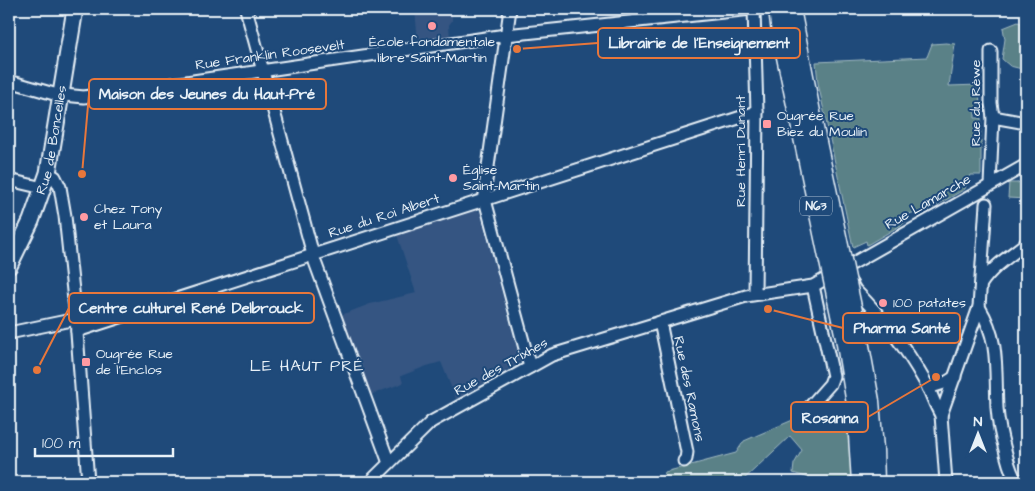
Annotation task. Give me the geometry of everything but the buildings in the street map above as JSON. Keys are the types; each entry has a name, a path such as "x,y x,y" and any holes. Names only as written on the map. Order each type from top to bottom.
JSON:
{"highway":[{"name":"N63","path":"778,9 786,61 845,338 874,449 875,482"},
{"name":"N63","path":"791,9 811,114 858,335 863,402 861,482"}],"main road":[{"name":"Rue de Boncelles","path":"9,266 31,221 48,173 74,9"}],"street":[{"path":"246,9 313,255 389,463"},
{"path":"510,9 485,188 485,200 530,367"},
{"name":"Rue Franklin Roosevelt","path":"9,81 60,95 84,97 506,35 753,9"},
{"name":"Rue Henri Dunant","path":"753,9 757,112 756,294"},
{"name":"Rue du Rèwe","path":"990,185 993,117 991,103 991,51"},
{"name":"Rue du Roi Albert","path":"77,331 757,112"},
{"path":"993,117 1026,122"},
{"name":"Rue Lamarche","path":"813,286 1026,165"},
{"path":"48,173 52,174 57,181 64,203 76,319 88,482"},
{"path":"9,180 43,188"},
{"path":"946,482 941,416 979,307 986,204"},
{"path":"981,284 996,267 1026,243"},
{"path":"846,267 854,290 892,330 928,388 935,407 941,416"},
{"path":"807,410 830,384 833,376 813,286"},
{"name":"Rue des Trixhes","path":"370,482 431,422 560,352 756,294 813,286"},
{"path":"979,307 987,321 992,336 996,360 999,426 1009,467 1017,482"},
{"path":"9,333 76,319"},
{"name":"Rue des Ramons","path":"660,322 687,452 684,461"},
{"path":"928,388 947,382 955,377"}],"shaded area":[{"name":"École fondamentale libre Saint-Martin","path":"415,9 452,9 452,21 449,25 450,39 418,44"},
{"path":"476,210 480,212 520,360 517,364 456,399 441,362 401,376 403,383 370,395 341,315 370,304 416,293 397,235"}],"green space":[{"path":"1018,22 1026,25 1026,70 1010,66 1002,59 1005,39 1003,28"},
{"path":"932,44 955,44 949,86 979,85 980,110 975,110 975,118 981,118 981,175 971,175 965,189 923,213 915,212 909,214 908,219 903,224 867,245 866,241 853,247 818,83 816,62 927,57"},
{"path":"1026,179 1026,199 1008,198 1009,183 1017,183"},
{"path":"809,413 831,418 845,418 847,421 852,482 818,482 793,473 794,464 802,450 790,436 741,482 662,482 665,472 736,453 744,441"}],"place":[{"name":"École fondamentale libre Saint-Martin","path":"432,26"},
{"name":"Librairie de l'Enseignement","path":"517,49"},
{"name":"Ougrée Rue Biez du Moulin","path":"767,124"},
{"name":"Maison des Jeunes du Haut-Pré","path":"82,174"},
{"name":"Église Saint-Martin","path":"453,178"},
{"name":"Chez Tony et Laura","path":"84,217"},
{"name":"100 patates","path":"883,303"},
{"name":"Pharma Santé","path":"768,309"},
{"name":"Ougrée Rue de l'Enclos","path":"86,362"},
{"name":"Centre culturel René Delbrouck","path":"37,370"},
{"name":"Rosanna","path":"936,377"}],"district":[{"name":"LE HAUT PRÉ","path":"307,366"}]}
